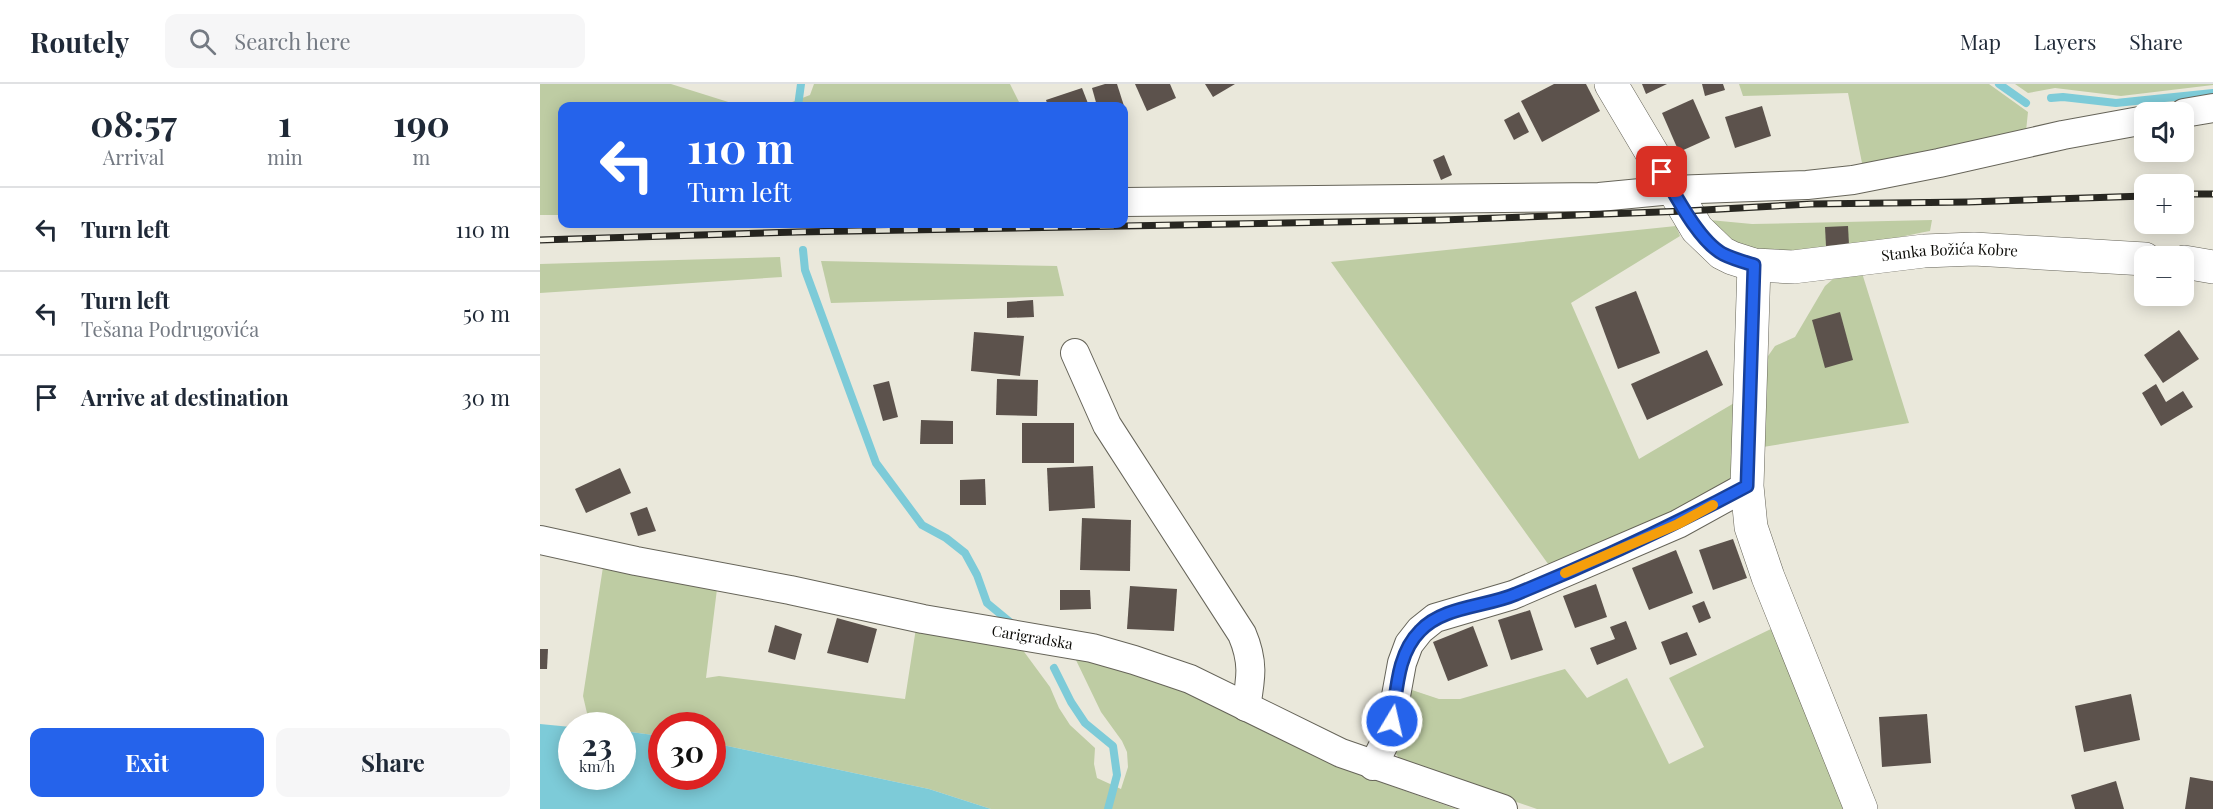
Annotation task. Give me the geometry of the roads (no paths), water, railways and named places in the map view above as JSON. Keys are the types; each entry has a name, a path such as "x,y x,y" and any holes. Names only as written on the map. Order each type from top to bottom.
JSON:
{"street":[{"name":"Stanka Božića Kobre","path":"1611,84 1697,229 1722,253 1754,265 1793,267 1924,251 1974,249 2134,258"},
{"path":"2194,111 2213,108"},
{"path":"1128,202 1599,197 1672,190 1774,187 1853,180 2134,122"},
{"path":"2194,264 2213,267"},
{"path":"1754,265 1747,486 1751,527 1768,577 1861,809"},
{"path":"1075,353 1107,425 1242,634 1250,651 1252,672 1246,707"},
{"path":"1373,766 1389,734 1405,653 1420,630 1435,618 1513,595 1678,524 1747,486"},
{"name":"Carigradska","path":"540,540 922,619 1092,648 1190,679 1313,741 1373,766 1503,809"}],"water":[{"path":"540,724 558,726 558,790 636,790 636,733 648,734 648,790 726,790 726,746 929,789 991,809 540,809"}],"waterway":[{"path":"799,102 801,84"},
{"path":"1999,84 2026,103"},
{"path":"2051,98 2063,97 2116,103 2213,93"},
{"path":"803,250 805,270 876,463 922,525 946,538 965,553 977,575 987,603 1016,627"},
{"path":"1054,668 1071,702 1085,723 1113,746 1117,775 1108,809"}],"railway":[{"path":"2194,194 2213,194"},
{"path":"1128,226 1441,220 1811,204 2134,196"},
{"path":"540,240 1012,228"}]}
